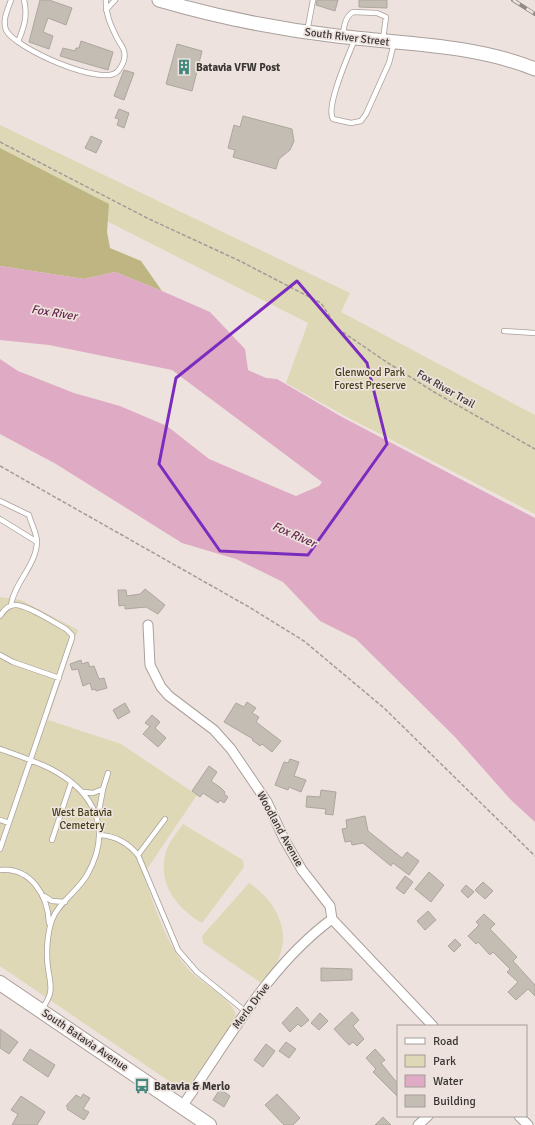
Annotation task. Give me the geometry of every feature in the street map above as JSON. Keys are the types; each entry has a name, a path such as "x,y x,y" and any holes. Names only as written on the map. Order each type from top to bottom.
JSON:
{"main road":[{"name":"South River Street","path":"159,0 205,13 307,32 472,51 502,58 535,69"},
{"name":"South Batavia Avenue","path":"0,983 183,1105 210,1125"}],"street":[{"name":"Woodland Avenue","path":"148,625 150,665 161,687 169,696 214,730 231,749 267,802 284,839 302,870 330,906 332,919 432,1025"},
{"name":"Merlo Drive","path":"183,1105 245,1011 285,963 320,927 332,919"},
{"path":"418,1125 427,1117"},
{"path":"520,1117 528,1125"}],"lane":[{"path":"11,0 5,23 6,30 18,42 45,58 86,72 110,76 117,72 123,63 124,51 116,36 106,10 106,0"},
{"path":"18,42 25,26 27,12 24,0"},
{"path":"106,10 115,0"},
{"path":"307,32 313,0"},
{"path":"353,12 377,13 386,17 389,63 366,114 361,121 351,123 334,118 330,111 339,81 349,37 344,25 350,14 353,12"},
{"path":"504,331 535,333"},
{"path":"0,501 29,515 37,542 30,565 12,598 11,605 0,616"},
{"path":"0,519 37,542"},
{"path":"0,847 71,643 72,635 66,629 22,606 11,605"},
{"path":"0,655 20,665 59,678"},
{"path":"0,749 50,768 83,792 95,810 100,835 90,869 81,884 56,913 49,928"},
{"path":"98,822 103,790 108,773"},
{"path":"52,840 71,782"},
{"path":"83,792 93,793 103,790"},
{"path":"138,855 165,819"},
{"path":"0,820 9,823"},
{"path":"100,835 118,838 138,855 178,950 197,972 245,1011"},
{"path":"0,870 11,870 24,876 31,880 44,896 52,901 65,902"},
{"path":"41,1010 48,999 51,989 47,960 49,915 44,896"}],"path":[{"name":"Fox River Trail","path":"0,142 149,219 240,261 321,303 338,329 434,392 535,449"},
{"path":"0,466 249,607 304,641 384,708 535,856"}],"highlighted area":[{"path":"297,281 367,363 387,444 308,555 220,551 159,464 176,378"}],"green space":[{"name":"Glenwood Park Forest Preserve","path":"0,125 350,293 341,312 535,415 535,514 343,415 286,383 308,323 0,167"},
{"name":"West Batavia Cemetery","path":"0,597 21,600 78,630 48,720 121,744 197,795 143,875 168,939 183,963 192,973 225,999 235,1011 236,1017 185,1092 0,966"},
{"path":"183,824 243,860 244,867 202,923 191,916 174,899 165,878 165,854 170,842"},
{"path":"249,883 268,899 275,909 283,931 283,942 275,966 261,983 203,943 202,936"}],"shaded area":[{"path":"0,148 109,204 107,232 110,248 141,261 162,291 115,272 84,279 0,266"}],"water":[{"name":"Fox River","path":"0,266 84,279 115,272 210,312 245,349 248,370 266,378 277,379 342,417 535,518 535,822 511,800 455,737 356,639 320,621 283,582 236,559 182,543 56,464 0,434 0,359 18,371 74,393 120,406 167,426 209,459 296,496 319,486 322,482 172,370 49,345 0,340"}],"building":[{"path":"40,0 49,0 72,8 66,25 48,18 43,32 53,36 49,49 29,42"},
{"path":"317,0 338,0 335,11 316,5"},
{"path":"359,0 387,0 387,8 359,7"},
{"path":"81,41 113,52 108,70 60,56 63,48 75,51 76,48 79,48"},
{"name":"Batavia VFW Post","path":"177,44 202,51 192,91 166,84"},
{"path":"124,70 134,73 124,100 114,96"},
{"path":"119,109 129,113 124,128 117,125 119,119 115,118"},
{"path":"243,116 292,129 294,141 290,150 279,159 276,169 233,157 235,150 228,148 234,125 240,127"},
{"path":"91,136 102,141 96,153 85,148"},
{"path":"145,589 165,605 158,614 146,607 125,609 125,605 119,606 118,590 126,590 127,596 140,594"},
{"path":"81,660 82,664 88,662 90,667 94,666 99,679 104,678 107,688 96,691 95,689 92,690 90,683 83,686 78,669 72,670 70,664"},
{"path":"247,702 256,708 252,713 259,717 256,722 281,741 272,752 262,744 260,746 252,740 253,739 224,722 236,703 244,707"},
{"path":"125,703 130,712 118,719 113,710"},
{"path":"152,715 160,722 155,728 166,738 158,747 143,734 150,726 145,723"},
{"path":"290,759 299,762 294,776 306,780 301,792 289,787 288,790 275,785 284,762 288,763"},
{"path":"209,766 217,772 211,781 221,788 225,792 224,794 228,797 224,803 220,800 218,803 203,793 200,797 192,791"},
{"path":"321,790 336,792 333,815 325,814 326,809 306,807 307,796 320,797"},
{"path":"365,816 368,831 402,858 407,852 419,861 409,875 393,863 391,866 363,843 352,845 351,841 345,842 342,829 347,828 346,820"},
{"path":"429,872 444,885 431,902 415,889"},
{"path":"405,876 413,882 404,894 396,888"},
{"path":"483,882 493,891 485,899 475,890"},
{"path":"466,885 474,892 468,898 461,891"},
{"path":"428,911 436,920 425,930 417,921"},
{"path":"484,914 495,924 490,929 517,957 513,961 535,985 535,996 528,989 516,1000 508,992 518,982 507,972 510,969 493,952 490,955 478,942 476,944 468,936 479,925 476,922"},
{"path":"455,939 461,945 454,952 448,946"},
{"path":"321,968 352,969 352,980 321,981"},
{"path":"297,1007 309,1020 301,1027 298,1024 290,1032 282,1023"},
{"path":"352,1012 359,1020 353,1026 364,1039 357,1046 353,1042 349,1045 334,1029"},
{"path":"320,1013 328,1021 319,1030 311,1023"},
{"path":"0,1029 18,1042 9,1054 0,1048"},
{"path":"286,1042 296,1049 289,1058 279,1051"},
{"path":"266,1044 275,1051 263,1067 254,1060"},
{"path":"30,1049 55,1065 48,1077 23,1060"},
{"path":"375,1049 385,1060 381,1063 397,1083 397,1096 373,1072 376,1069 366,1058"},
{"path":"220,1089 230,1096 224,1107 213,1100"},
{"path":"83,1094 90,1098 83,1109 89,1112 84,1120 67,1109 68,1107 66,1106 76,1095 81,1098"},
{"path":"277,1094 300,1118 293,1125 284,1125 265,1105"},
{"path":"21,1096 45,1112 37,1125 12,1125 18,1114 11,1110"},
{"path":"383,1117 391,1125 375,1125"}],"railway":[{"path":"513,0 535,14"}],"place":[{"name":"Batavia VFW Post","path":"184,67"},
{"name":"Batavia & Merlo","path":"142,1086"}]}
